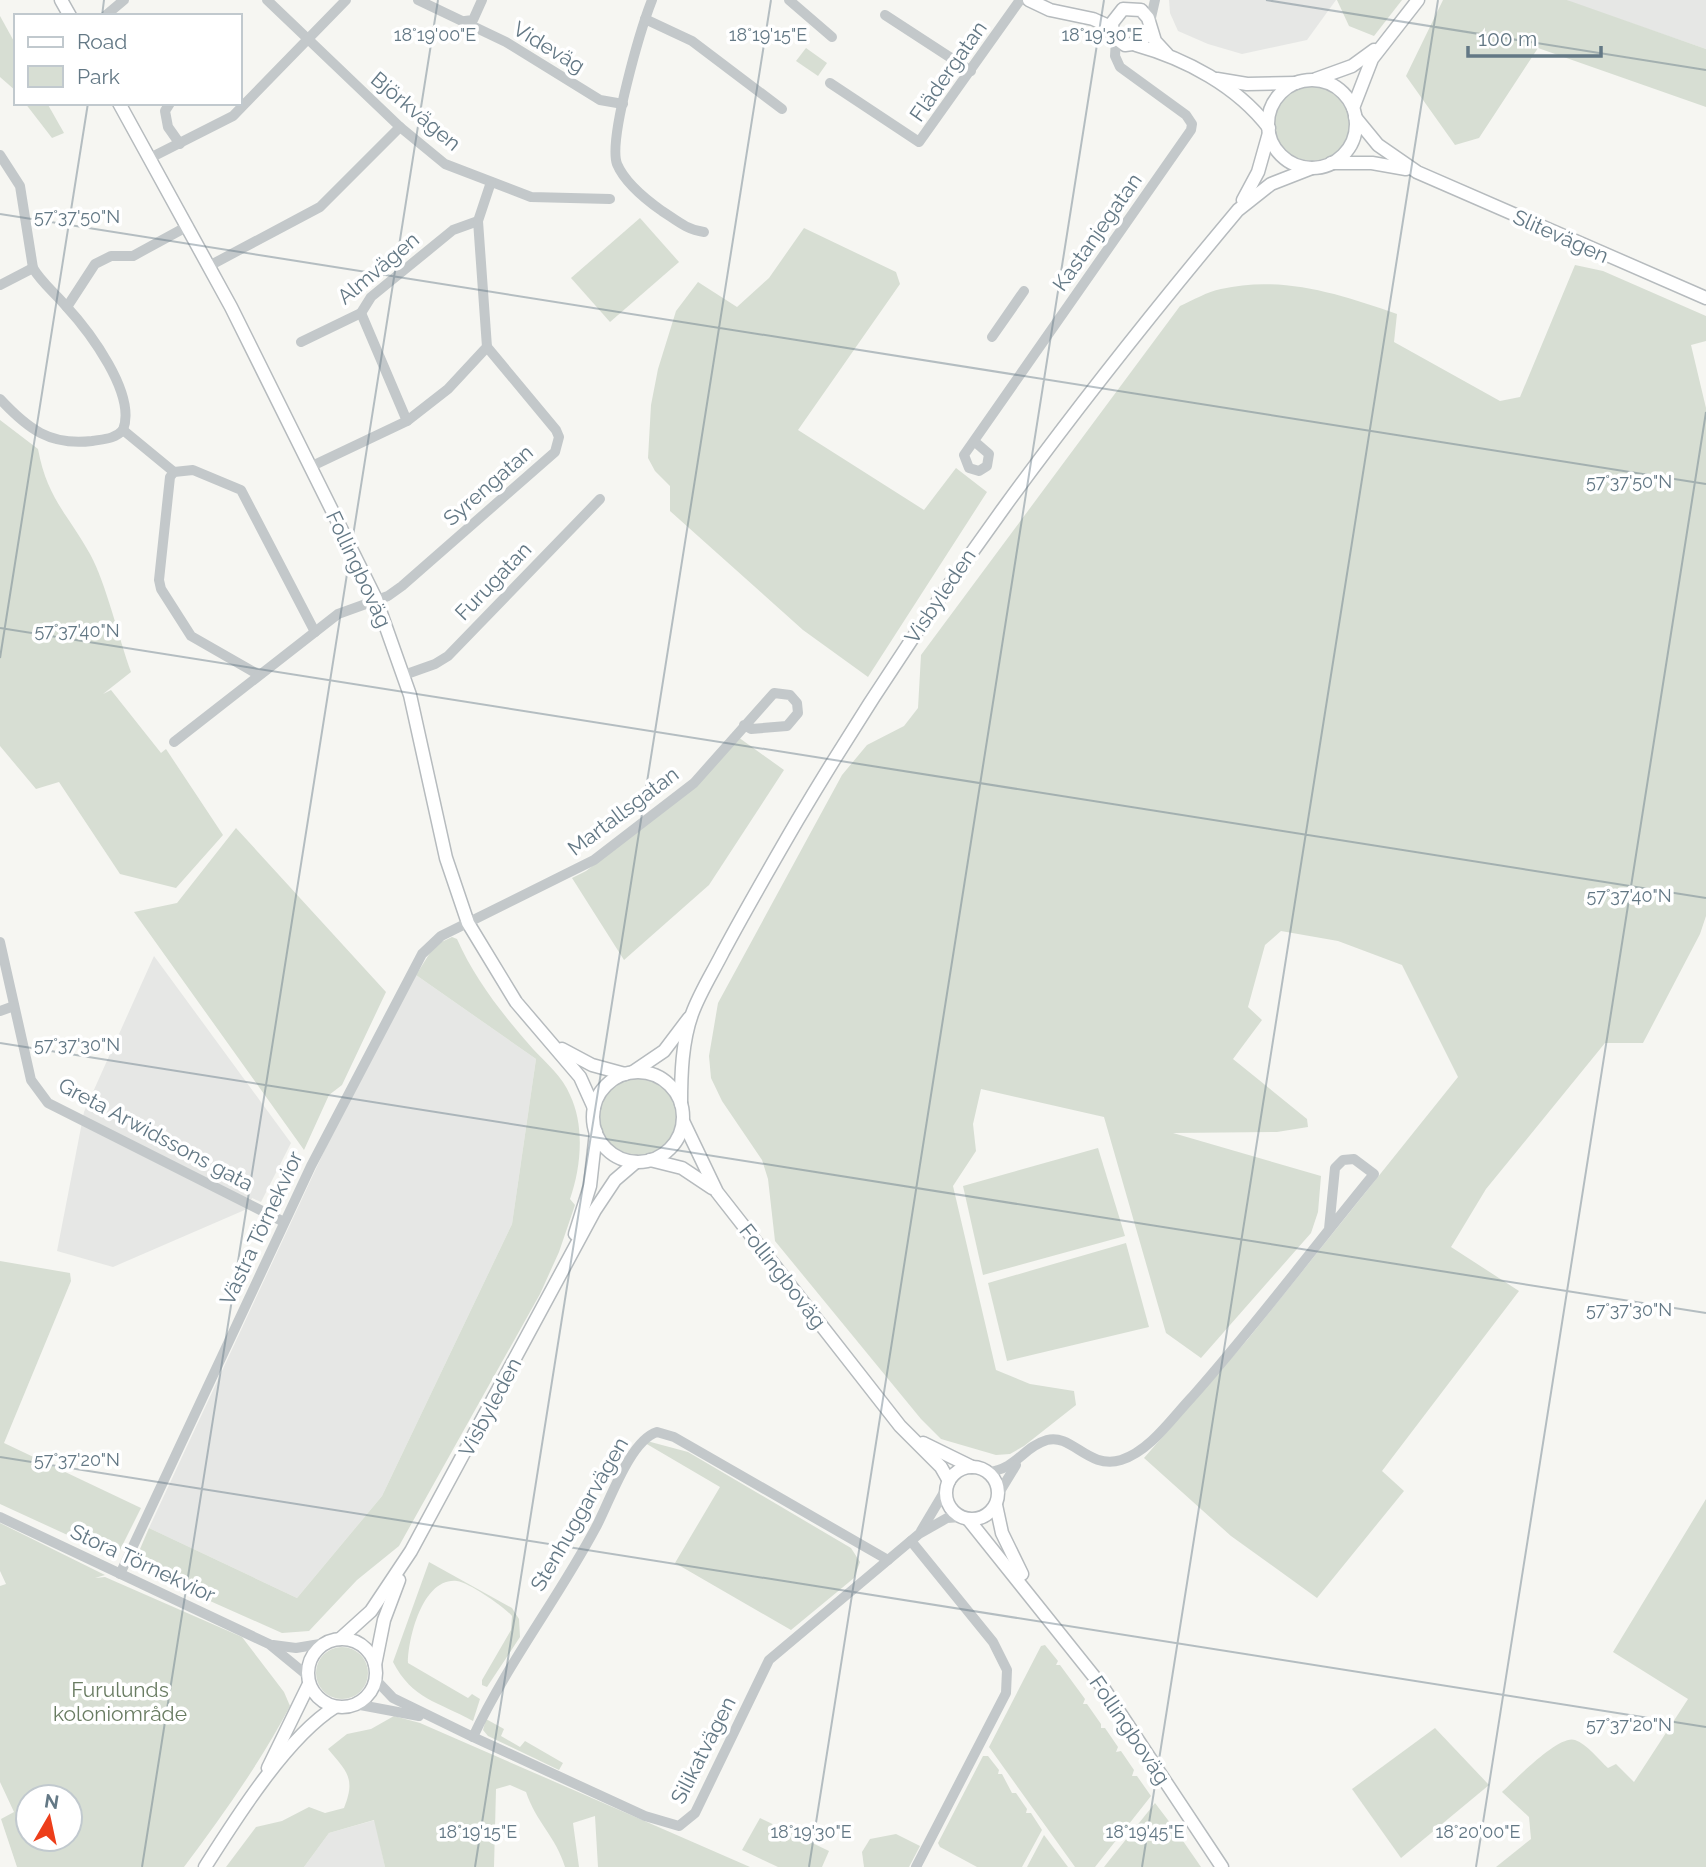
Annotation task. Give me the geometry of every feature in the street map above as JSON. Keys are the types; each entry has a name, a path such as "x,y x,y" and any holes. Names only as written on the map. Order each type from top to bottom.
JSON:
{"main road":[{"path":"1033,2 1114,33 1133,46 1167,54 1210,76 1243,100 1269,130 1285,158 1298,165 1312,167 1331,163 1351,144 1354,112 1364,73 1385,40 1418,0"},
{"path":"1033,2 1075,10 1119,11 1138,4 1167,54"},
{"path":"1114,33 1119,11"},
{"path":"1133,46 1144,41 1150,27"},
{"path":"1210,76 1247,84 1313,80 1352,66 1385,40"},
{"path":"1313,80 1339,89 1354,112"},
{"path":"1269,130 1276,100 1286,89 1299,82"},
{"name":"Follingboväg","path":"120,105 209,266 376,599 404,675 446,858 468,923 516,1002 556,1045 580,1077 594,1108"},
{"name":"Slitevägen","path":"1354,112 1378,145 1417,172 1706,298"},
{"name":"Visbyleden","path":"629,1073 664,1051 692,1015 758,888 839,750 922,621 1058,431 1238,210 1258,172 1269,130"},
{"name":"Slitevägen","path":"1331,163 1372,163 1417,172"},
{"name":"Visbyleden","path":"1238,210 1271,184 1312,167"},
{"name":"Visbyleden","path":"681,1104 683,1061 692,1015"},
{"name":"Follingboväg","path":"556,1045 592,1065 629,1073"},
{"path":"629,1073 651,1074 663,1079 672,1087 681,1104 683,1121 675,1143 650,1160 636,1162 611,1153 596,1132 594,1108 603,1088 629,1073"},
{"name":"Follingboväg","path":"683,1121 701,1163 718,1192 900,1426 941,1467 948,1485"},
{"name":"Visbyleden","path":"566,1261 590,1186 596,1132"},
{"name":"Follingboväg","path":"650,1160 693,1174 718,1192"},
{"name":"Visbyleden","path":"340,1639 371,1611 411,1551 566,1261 615,1180 636,1162"},
{"name":"Follingboväg","path":"900,1426 930,1448 972,1467"},
{"path":"972,1467 988,1472 995,1480 997,1499 983,1517 964,1518 948,1504 948,1485 960,1470 972,1467"},
{"name":"Follingboväg","path":"997,1499 1002,1533 1033,1596"},
{"name":"Follingboväg","path":"964,1518 1033,1596 1104,1689 1222,1867"},
{"name":"Visbyleden","path":"375,1665 384,1620 411,1551"},
{"path":"205,1867 256,1789 312,1724 335,1707 355,1704 368,1694 375,1679 375,1665 360,1644 340,1639 326,1643 312,1657 309,1680 293,1721 256,1789"},
{"path":"309,1680 317,1697 335,1707"},
{"path":"197,1867 231,1825"}],"street":[{"path":"107,14 124,0"},
{"name":"Björkvägen","path":"267,0 400,127 445,164 531,197 610,199"},
{"path":"150,158 233,117 346,0"},
{"name":"Videväg","path":"418,0 506,42 600,100 623,104"},
{"path":"458,19 473,20 482,0"},
{"path":"652,0 623,104 615,151 624,175 653,205 691,231 704,232"},
{"path":"789,0 832,37"},
{"name":"Flädergatan","path":"830,83 919,142 1020,0"},
{"path":"1150,27 1155,0"},
{"path":"885,15 971,71"},
{"path":"645,19 692,41 782,109"},
{"path":"1114,33 1117,63"},
{"path":"1117,63 1133,46"},
{"name":"Kastanjegatan","path":"974,441 1191,130 1192,124 1186,115 1126,73 1117,63"},
{"path":"169,105 165,111 168,127 180,144"},
{"path":"209,266 320,207 400,127"},
{"path":"0,155 20,186 33,268 67,307 117,382 125,406 123,430 114,438 54,440 22,424 0,399"},
{"path":"310,467 407,421 448,389 487,347 478,222 491,183"},
{"name":"Almvägen","path":"301,342 361,313 371,298 453,230 478,222"},
{"path":"67,307 95,264 111,256 133,256 188,226"},
{"path":"0,285 33,268"},
{"path":"992,337 1024,291"},
{"path":"361,313 407,421"},
{"name":"Syrengatan","path":"376,599 402,586 557,449 559,437 556,430 487,347"},
{"path":"123,430 174,472 193,470 241,490 315,632"},
{"path":"174,472 160,570 161,589 191,636 259,675"},
{"name":"Furugatan","path":"404,675 436,664 448,656 600,499"},
{"path":"174,742 338,614 376,599"},
{"name":"Martallsgatan","path":"468,923 594,860 694,783 744,725 774,693 790,695 797,703 798,713 787,726 751,729 744,725"},
{"name":"Västra Törnekvior","path":"120,1574 284,1222 417,960 436,939 468,923"},
{"name":"Greta Arwidssons gata","path":"0,942 31,1080 48,1102 284,1222"},
{"path":"0,1011 14,1006"},
{"path":"988,1472 1007,1468 1038,1444 1050,1439 1063,1441 1101,1461 1116,1461 1134,1454 1163,1428 1217,1368 1281,1293 1328,1229 1374,1174 1354,1159 1343,1160 1335,1168 1328,1229"},
{"name":"Stenhuggarvägen","path":"473,1737 490,1700 596,1528 614,1487 649,1435 657,1432 674,1437 888,1560"},
{"path":"997,1499 1018,1461"},
{"path":"915,1538 948,1485"},
{"name":"Stora Törnekvior","path":"0,1517 269,1644"},
{"path":"915,1538 947,1518 964,1518"},
{"path":"915,1538 993,1642 1009,1680 1006,1693 916,1867"},
{"name":"Silikatvägen","path":"473,1737 645,1816 679,1826 695,1813 769,1660 915,1538"},
{"path":"269,1644 296,1648 326,1643"},
{"path":"269,1644 309,1680"},
{"path":"375,1679 387,1694 430,1718 473,1737"},
{"path":"355,1704 430,1718"}],"shaded area":[{"path":"1169,0 1336,0 1307,40 1242,54 1178,31 1170,13"},
{"path":"1567,0 1706,0 1706,49 1573,3"},
{"path":"154,956 291,1143 261,1202 252,1198 247,1209 113,1267 57,1251 84,1112"},
{"path":"416,975 536,1059 512,1224 382,1496 297,1598 149,1528 340,1117"},
{"path":"375,1820 385,1867 304,1867 329,1833"}],"green space":[{"path":"1337,0 1402,0 1374,36 1349,26"},
{"path":"1443,0 1567,0 1706,49 1706,107 1538,48 1479,138 1455,145 1406,76"},
{"path":"0,16 14,41 14,89 0,77"},
{"path":"806,48 827,63 818,76 796,61"},
{"path":"1320,85 1333,91 1344,102 1350,115 1348,138 1333,155 1320,161 1304,161 1291,155 1276,138 1274,115 1280,102 1297,87"},
{"path":"27,105 48,105 64,133 52,138"},
{"path":"640,218 679,262 610,322 571,278"},
{"path":"804,228 896,272 900,284 798,430 924,510 956,468 987,492 868,677 803,630 670,511 670,486 655,471 648,458 651,405 658,369 676,311 698,282 737,307 769,278"},
{"path":"1575,265 1603,271 1706,316 1706,341 1691,345 1706,408 1706,916 1700,934 1643,1043 1605,1043 1486,1189 1451,1247 1519,1291 1382,1471 1404,1491 1317,1598 1231,1536 1144,1458 1248,1339 1458,1077 1402,965 1338,941 1281,931 1265,945 1248,1007 1262,1020 1233,1059 1307,1119 1308,1127 1277,1132 1173,1133 1321,1176 1318,1212 1311,1233 1201,1358 1166,1333 1104,1117 981,1089 973,1124 976,1151 953,1186 996,1370 1030,1384 1074,1391 1076,1405 1024,1446 1010,1454 996,1455 941,1439 921,1419 775,1241 768,1179 762,1160 722,1101 711,1078 709,1056 718,1003 842,775 867,745 904,726 918,708 921,655 1180,306 1221,289 1266,284 1310,289 1354,300 1397,314 1394,342 1500,401 1520,397"},
{"path":"0,420 38,449 52,493 90,554 101,580 131,672 103,694 111,690 161,753 166,749 223,835 176,888 120,874 59,782 36,789 0,746"},
{"path":"738,737 784,770 709,885 624,960 572,878 586,871 699,783"},
{"path":"236,828 386,992 342,1085 329,1095 304,1150 134,912 177,903"},
{"path":"452,937 457,939 472,969 501,1011 567,1088 578,1120 580,1147 577,1174 570,1199 575,1205 559,1252 540,1294 399,1546 357,1580 309,1631 282,1633 136,1568 137,1556 149,1528 297,1598 382,1496 512,1224 536,1059 416,975 435,945"},
{"path":"638,1078 653,1081 666,1089 674,1102 677,1117 674,1132 666,1145 653,1153 638,1156 623,1153 610,1145 602,1132 599,1117 602,1102 610,1089 623,1081"},
{"path":"1098,1148 1125,1236 983,1275 963,1186"},
{"path":"1126,1243 1149,1327 1007,1361 988,1283"},
{"path":"0,1261 70,1273 71,1281 4,1443 141,1508 118,1554 111,1555 0,1504"},
{"path":"647,1441 688,1452 851,1548 860,1562 854,1578 791,1630 675,1563 720,1487 645,1443"},
{"path":"1706,1499 1706,1867 1496,1867 1531,1839 1529,1817 1502,1792 1537,1760 1559,1744 1575,1740 1608,1768 1616,1764 1634,1782 1688,1699 1613,1652"},
{"name":"Furulunds koloniområde","path":"0,1523 105,1575 95,1578 105,1577 242,1637 284,1692 290,1706 266,1748 184,1867 17,1867 1,1819 14,1812 0,1782 0,1586 6,1584 0,1571"},
{"path":"429,1562 512,1608 519,1619 520,1637 487,1687 482,1685 482,1680 511,1630 512,1616 486,1596 457,1581 445,1582 435,1589 420,1611 411,1639 408,1663 468,1698 472,1694 480,1699 473,1721 418,1692 401,1675 393,1662"},
{"path":"1045,1645 1058,1661 1056,1665 1060,1665 1085,1699 1083,1704 1087,1704 1101,1728 1105,1728 1118,1747 1116,1752 1121,1751 1134,1770 1132,1776 1137,1776 1151,1796 1095,1867 1075,1867 989,1747 1041,1646"},
{"path":"342,1647 352,1649 360,1655 366,1663 366,1683 360,1691 352,1697 342,1699 332,1697 324,1691 318,1683 316,1673 318,1663 324,1655 332,1649"},
{"path":"394,1716 420,1723 750,1867 598,1867 595,1816 573,1823 579,1867 565,1867 557,1847 526,1792 510,1785 496,1789 494,1867 385,1867 374,1820 329,1833 304,1867 226,1867 256,1827 282,1821 309,1807 325,1813 344,1808 348,1798 348,1776 328,1749 347,1734 371,1729"},
{"path":"486,1719 504,1729 501,1736 520,1747 525,1741 563,1763 559,1770 488,1736 483,1730"},
{"path":"1435,1728 1489,1785 1401,1858 1352,1789"},
{"path":"983,1756 988,1756 999,1770 998,1774 1002,1774 1012,1793 1016,1793 1027,1809 1026,1813 1031,1813 1042,1830 1022,1867 977,1867 940,1847 938,1843"},
{"path":"1155,1803 1180,1836 1178,1840 1183,1841 1201,1867 1104,1867"},
{"path":"760,1818 829,1851 822,1867 778,1867 742,1850"},
{"path":"896,1834 920,1846 909,1867 864,1867 862,1852 870,1839"},
{"path":"1044,1835 1068,1867 1027,1867"}]}
